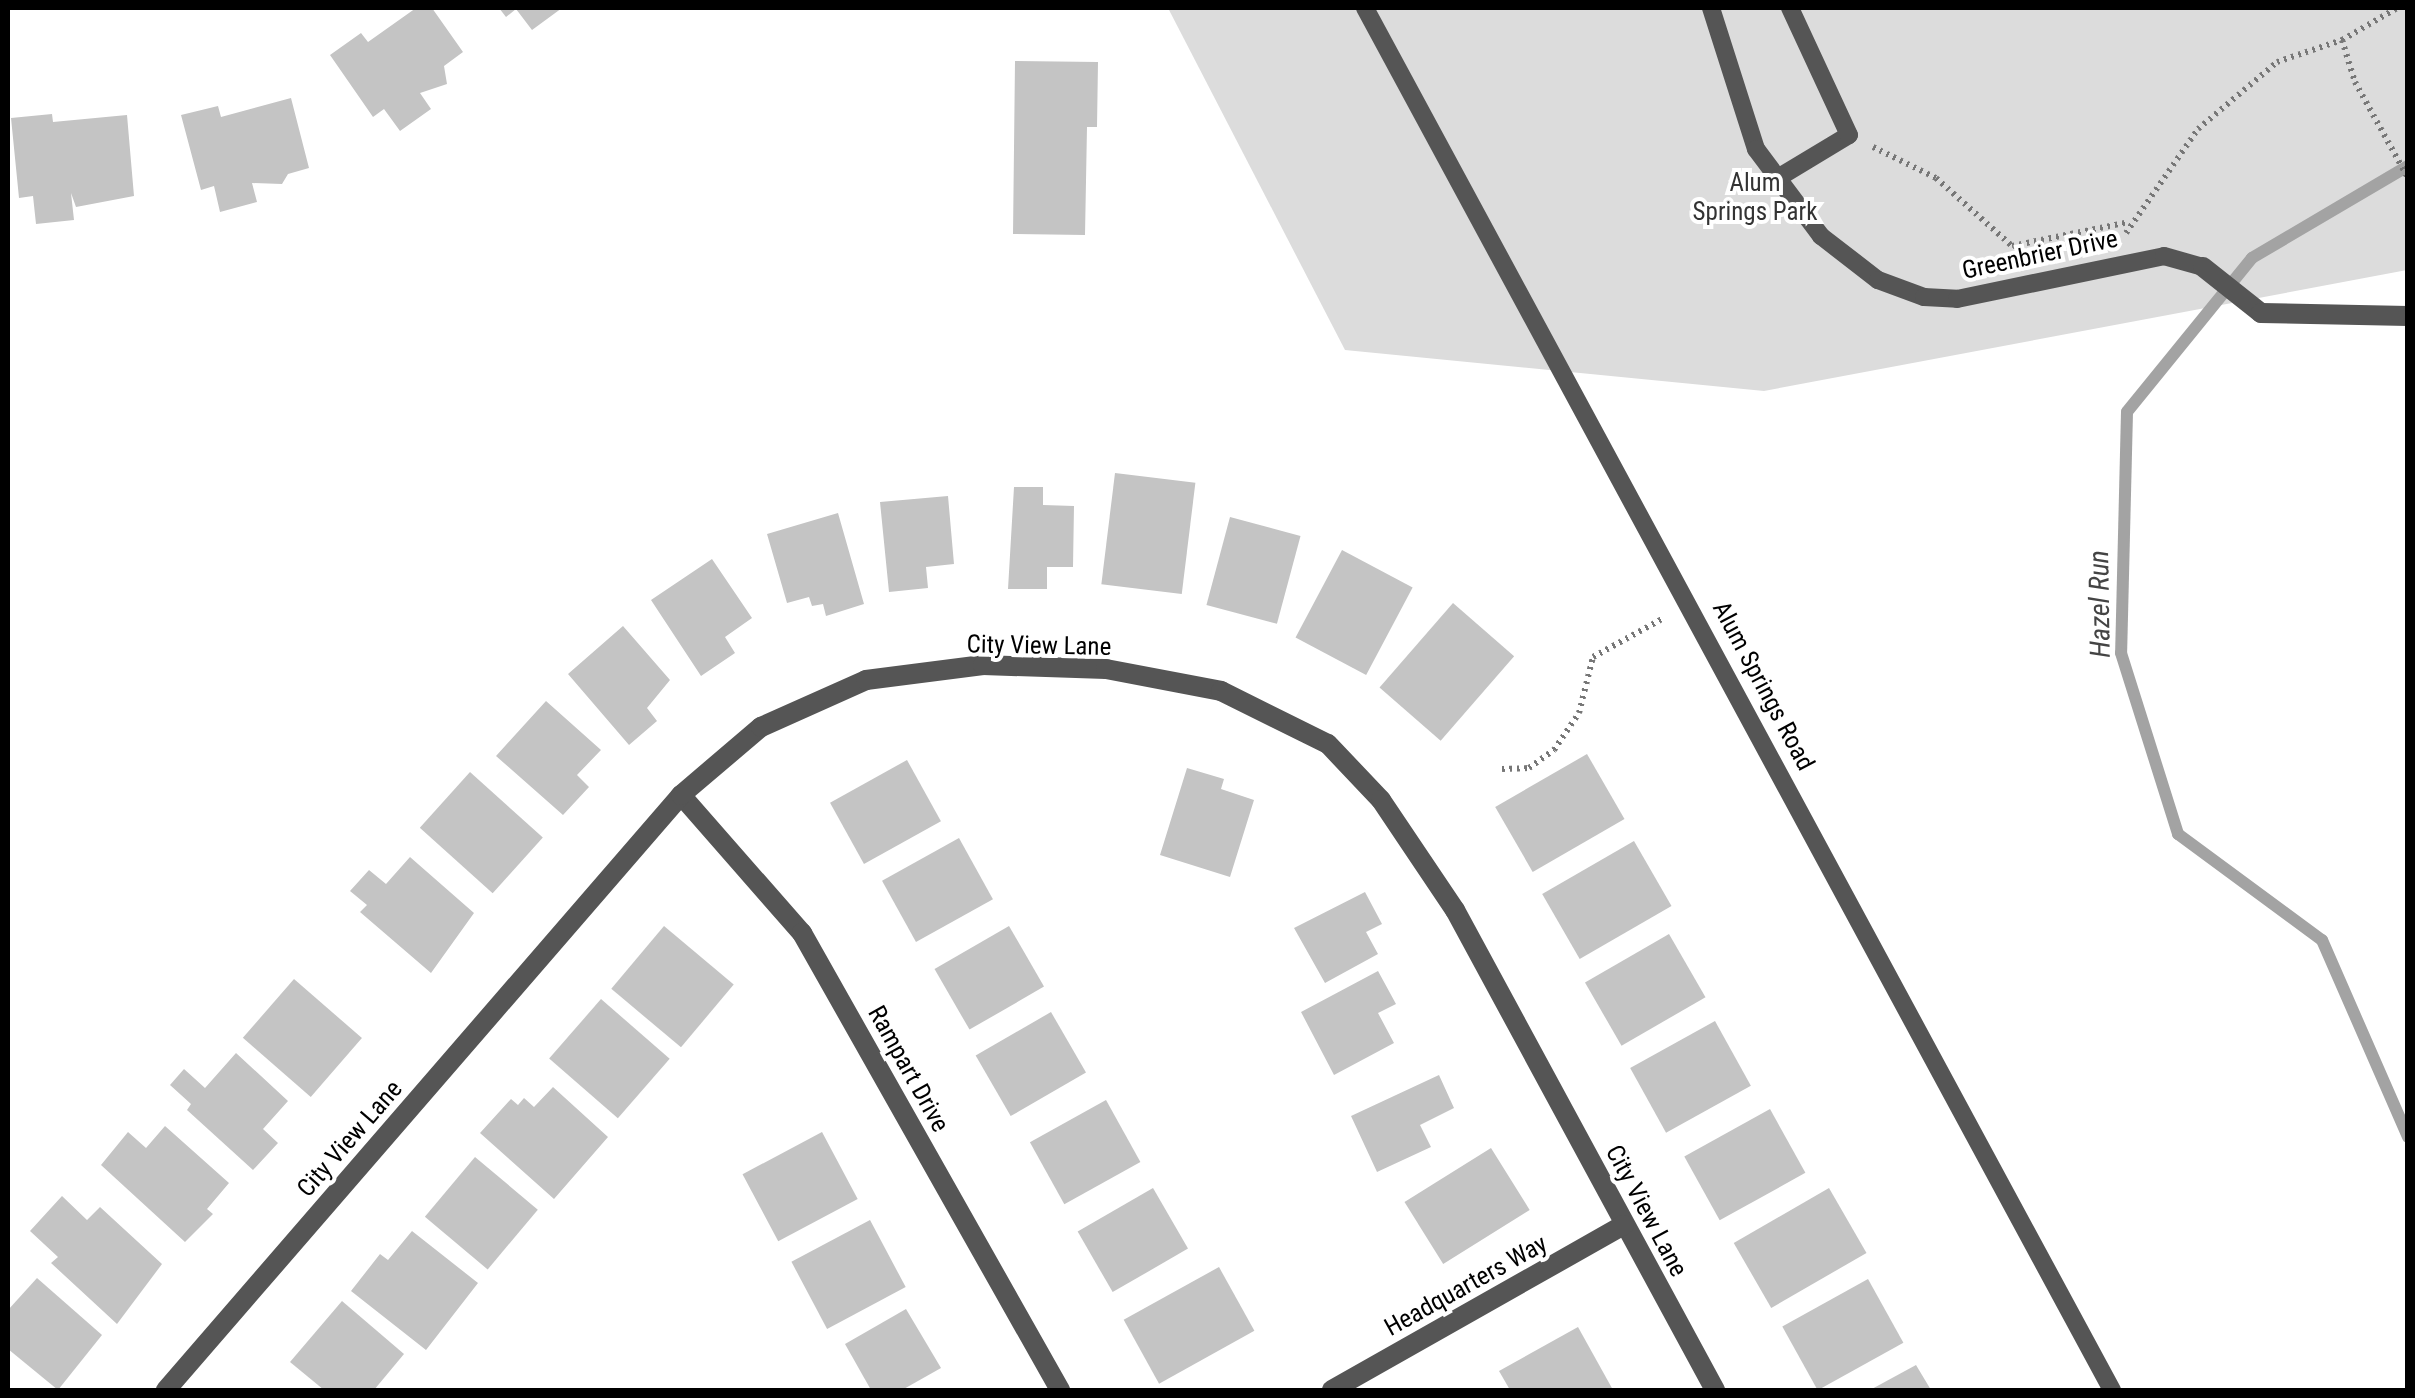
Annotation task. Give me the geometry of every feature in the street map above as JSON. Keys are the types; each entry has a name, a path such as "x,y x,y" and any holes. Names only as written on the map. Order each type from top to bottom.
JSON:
{"street":[{"name":"Greenbrier Drive","path":"2203,267 2261,313 2408,316"},
{"name":"City View Lane","path":"166,1390 682,795 761,727 866,680 983,665 1106,670 1221,691 1328,744 1381,800 1456,910 1715,1390"},
{"name":"Rampart Drive","path":"682,795 802,933 1060,1390"},
{"name":"Headquarters Way","path":"1332,1390 1624,1225"}],"lane":[{"name":"Alum Springs Road","path":"1365,8 2112,1390"},
{"name":"Greenbrier Drive","path":"1711,8 1756,150 1821,236 1878,280 1924,297 1957,299 2118,262 2164,256 2203,267"},
{"path":"1776,179 1849,136 1790,8"}],"path":[{"path":"2118,262 2130,221 2198,129 2277,62 2342,40 2398,8"},
{"path":"2342,40 2355,82 2408,178"},
{"path":"1849,136 1936,178 2012,246 2130,221"},
{"path":"1502,769 1530,768 1554,750 1578,712 1593,657 1643,630"}],"green space":[{"name":"Alum Springs Park","path":"1168,8 2407,8 2407,270 1764,391 1345,350"}],"building":[{"path":"416,8 432,8 463,52 444,66 447,84 420,93 431,109 400,131 384,109 373,117 330,55 361,33 368,42"},
{"path":"499,8 562,8 532,30 516,9 506,17"},
{"path":"1015,61 1098,62 1097,127 1087,127 1085,235 1013,234"},
{"path":"291,98 309,168 288,174 282,184 252,183 257,202 220,212 214,186 201,190 181,115 218,106 221,117"},
{"path":"52,114 53,122 127,115 134,196 76,207 71,193 74,220 36,224 33,196 19,198 11,118"},
{"path":"1115,473 1195,483 1182,594 1101,584"},
{"path":"1014,487 1043,487 1043,505 1074,506 1073,567 1047,567 1047,589 1008,589"},
{"path":"948,496 954,564 926,567 928,588 889,592 880,502"},
{"path":"838,513 864,604 826,616 823,604 812,606 809,597 787,603 767,534"},
{"path":"1230,517 1301,536 1277,624 1206,605"},
{"path":"1342,550 1413,588 1366,675 1296,637"},
{"path":"712,559 752,618 725,637 735,653 701,676 651,600"},
{"path":"1453,603 1514,656 1441,741 1380,688"},
{"path":"623,626 670,680 647,708 657,721 629,745 568,674"},
{"path":"546,701 601,750 577,775 589,787 563,815 496,756"},
{"path":"1587,754 1624,819 1533,872 1495,807"},
{"path":"907,760 941,821 864,864 830,803"},
{"path":"1187,768 1224,779 1221,789 1254,800 1230,877 1160,855"},
{"path":"470,772 543,838 493,893 420,828"},
{"path":"959,838 993,899 916,942 882,881"},
{"path":"1634,841 1672,906 1580,959 1542,894"},
{"path":"410,857 474,913 431,973 360,912 367,905 350,891 369,870 386,884"},
{"path":"1365,892 1382,924 1366,932 1378,954 1325,983 1294,928"},
{"path":"664,926 734,984 681,1047 611,989"},
{"path":"1009,926 1044,987 970,1030 935,969"},
{"path":"1669,934 1706,997 1621,1046 1585,982"},
{"path":"1378,971 1396,1004 1378,1013 1394,1043 1334,1075 1301,1012"},
{"path":"294,979 362,1038 311,1097 243,1038"},
{"path":"601,999 670,1059 618,1118 549,1059"},
{"path":"1051,1012 1086,1073 1011,1116 976,1056"},
{"path":"1715,1021 1751,1086 1666,1133 1630,1068"},
{"path":"236,1053 288,1101 263,1129 278,1143 253,1170 187,1110 191,1104 170,1085 184,1069 205,1088"},
{"path":"1439,1075 1454,1108 1420,1125 1431,1147 1377,1172 1351,1116"},
{"path":"553,1087 608,1137 554,1199 480,1133 511,1099 518,1105 524,1098 534,1107"},
{"path":"1106,1100 1140,1162 1064,1204 1030,1142"},
{"path":"1770,1109 1805,1173 1720,1220 1684,1157"},
{"path":"165,1126 229,1183 207,1209 213,1214 185,1242 101,1165 128,1132 146,1148"},
{"path":"822,1132 858,1199 778,1241 743,1174"},
{"path":"1491,1148 1530,1210 1443,1264 1404,1202"},
{"path":"475,1157 538,1210 488,1269 425,1217"},
{"path":"1153,1188 1188,1249 1113,1292 1078,1232"},
{"path":"1829,1188 1866,1253 1771,1308 1734,1243"},
{"path":"62,1196 87,1220 100,1207 162,1264 117,1324 51,1263 58,1257 30,1231"},
{"path":"870,1220 906,1287 827,1329 791,1262"},
{"path":"412,1231 478,1283 426,1350 351,1291 380,1254 388,1260"},
{"path":"1219,1267 1254,1331 1159,1384 1124,1320"},
{"path":"37,1278 102,1335 58,1390 8,1349 8,1310"},
{"path":"1868,1279 1903,1343 1817,1390 1782,1327"},
{"path":"342,1301 404,1354 374,1390 324,1390 290,1362"},
{"path":"906,1309 941,1368 902,1390 871,1390 845,1344"},
{"path":"1578,1327 1613,1390 1510,1390 1499,1371"},
{"path":"1916,1365 1931,1390 1870,1390"}],"waterway":[{"name":"Hazel Run","path":"2408,166 2252,258 2127,412 2121,653 2178,834 2322,940 2408,1137"}]}
